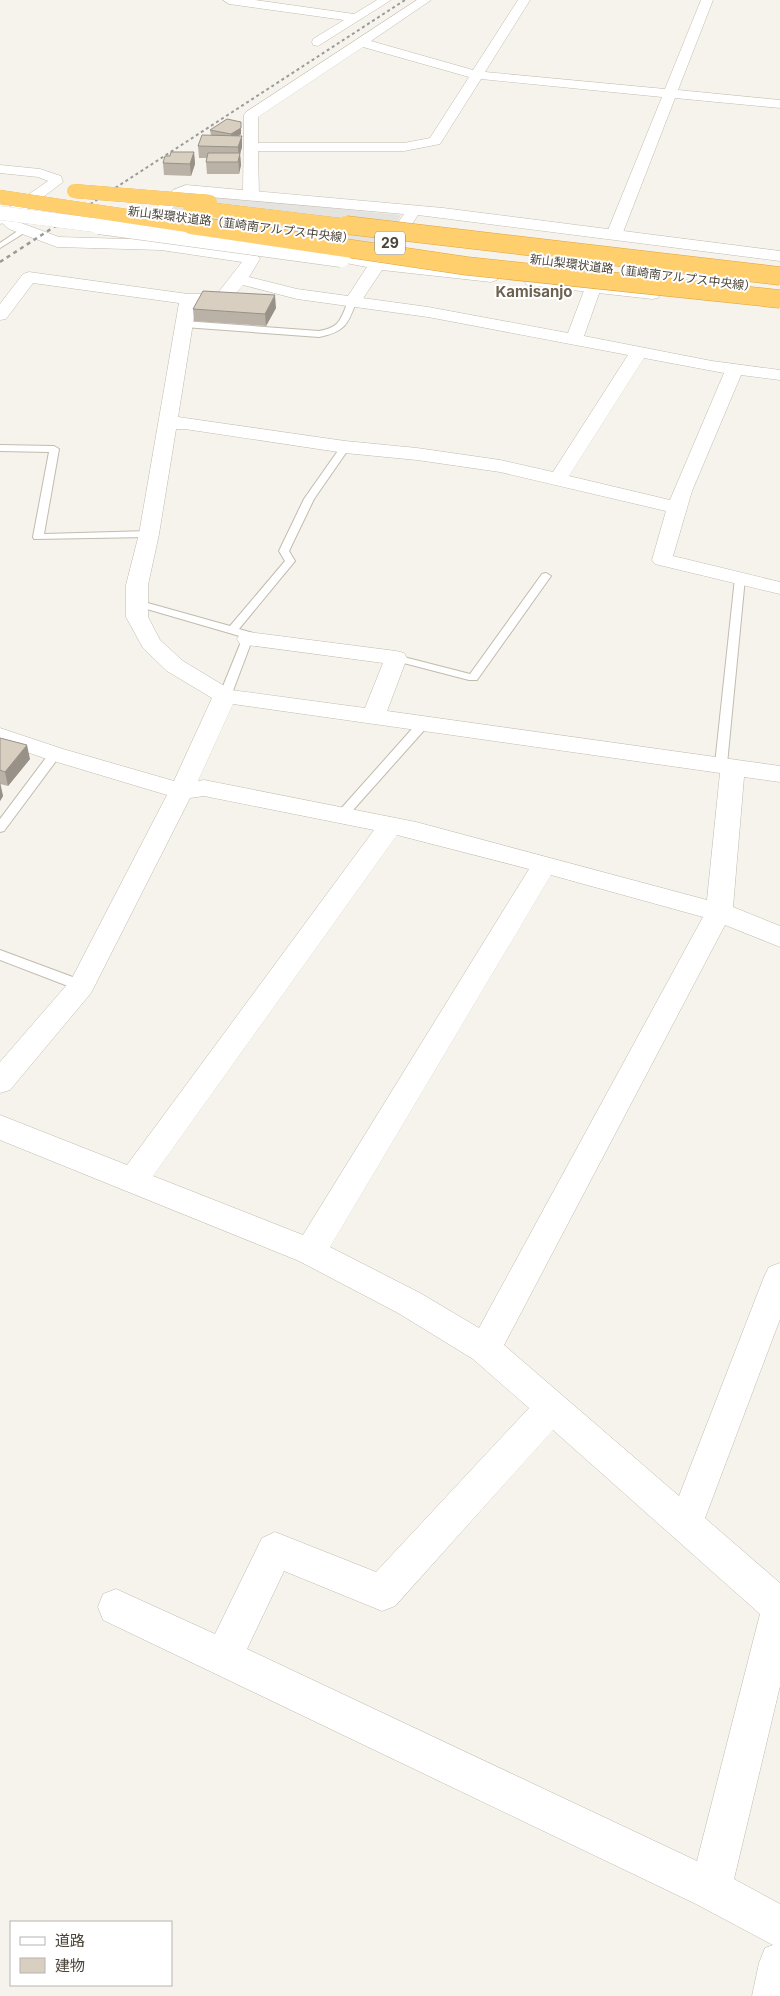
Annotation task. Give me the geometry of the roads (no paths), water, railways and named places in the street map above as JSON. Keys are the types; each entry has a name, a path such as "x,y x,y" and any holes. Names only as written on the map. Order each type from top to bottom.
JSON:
{"highway":[{"path":"0,186 423,220 780,266"},
{"name":"新山梨環状道路（韮崎南アルプス中央線）","path":"0,186 780,276"},
{"path":"0,197 467,266 780,299"},
{"name":"新山梨環状道路（韮崎南アルプス中央線）","path":"0,197 780,289"}],"street":[{"path":"229,0 356,18"},
{"path":"318,42 385,0"},
{"path":"250,195 251,115 425,0"},
{"path":"251,147 404,147 426,145 435,141 524,0"},
{"path":"614,235 707,0"},
{"path":"360,42 477,76 780,104"},
{"path":"0,168 40,173 56,179 56,182 2,216"},
{"path":"132,244 178,193 186,190 414,210 780,256"},
{"path":"352,302 414,210"},
{"path":"0,315 29,277 188,299 222,299 239,279 252,259 161,246 57,242 15,226 2,216"},
{"path":"2,216 226,241 376,264 780,307"},
{"path":"239,279 297,294 428,312 734,370 780,375"},
{"path":"574,340 593,288"},
{"path":"188,299 149,534 137,585 137,617 151,643 175,666 225,696 727,765 780,774"},
{"path":"558,479 639,352"},
{"path":"734,370 676,507 662,560 780,588"},
{"path":"168,423 185,423 345,448 417,454 491,464 676,507"},
{"path":"240,634 396,658 373,717"},
{"path":"0,1082 81,986 181,791 225,696"},
{"path":"0,735 55,754 181,791 204,788 391,825 719,912 780,937"},
{"path":"485,1349 719,912 727,765"},
{"path":"132,1180 391,825"},
{"path":"310,1252 545,865"},
{"path":"0,1127 310,1252 409,1303 485,1349 780,1608 711,1889"},
{"path":"685,1525 780,1277"},
{"path":"224,1658 275,1550 382,1592 552,1407"},
{"path":"116,1607 711,1889 780,1927"},
{"path":"773,1996 780,1962"}],"lane":[{"path":"0,246 25,230"},
{"path":"184,324 319,334 335,332 342,326 352,302"},
{"path":"0,448 54,449 38,536 149,534"},
{"path":"225,696 240,634 290,561 284,551 297,522 309,499 345,448"},
{"path":"396,658 473,678 546,576"},
{"path":"727,765 740,578"},
{"path":"137,603 240,634"},
{"path":"342,815 423,724"},
{"path":"0,828 55,754"},
{"path":"0,955 81,986"}],"railway":[{"path":"55,227 405,0"},
{"path":"0,262 57,225"}],"district":[{"name":"Kamisanjo","path":"534,292"}]}
